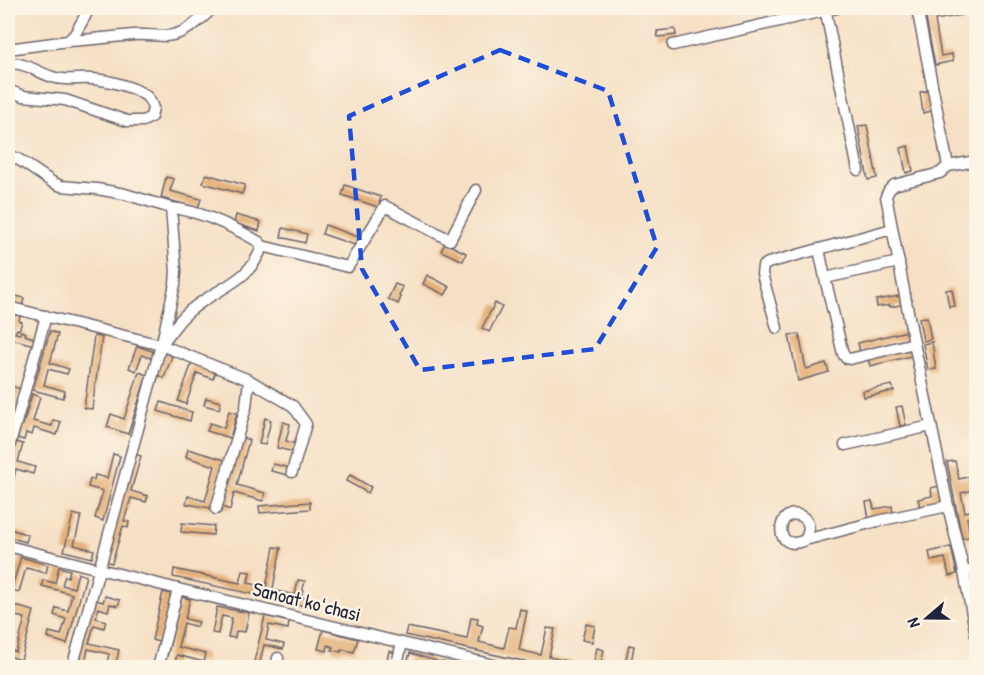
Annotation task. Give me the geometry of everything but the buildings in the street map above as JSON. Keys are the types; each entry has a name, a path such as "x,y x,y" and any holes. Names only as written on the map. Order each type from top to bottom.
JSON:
{"street":[{"path":"68,41 75,34 89,8"},
{"path":"8,49 134,35 168,36 196,23 201,12 213,8"},
{"path":"673,45 837,8"},
{"path":"917,8 948,166"},
{"path":"825,9 858,170"},
{"path":"8,63 24,65 60,79 106,81 137,91 148,98 153,108 151,117 143,121 127,121 65,100 22,96 8,90"},
{"path":"8,155 61,186 125,194 171,208 194,212 227,224 262,246 348,267 385,206 450,240 476,190"},
{"path":"976,161 948,166 940,173 894,185 886,195 914,343 976,635"},
{"path":"72,668 161,345 175,284 171,208"},
{"path":"777,328 762,274 763,266 892,229"},
{"path":"161,345 184,315 208,297 236,282 249,270 259,256 262,246"},
{"path":"819,249 843,354 846,358 850,359 914,343"},
{"path":"825,278 899,262"},
{"path":"8,306 161,345 249,380 293,406 306,423 292,472"},
{"path":"8,451 46,316"},
{"path":"216,509 246,406 249,380"},
{"path":"845,445 931,426"},
{"path":"805,540 948,506"},
{"name":"Sanoat koʻchasi","path":"8,546 500,667"},
{"path":"964,572 976,570"},
{"path":"158,668 178,589"},
{"path":"396,668 402,643"},
{"path":"8,665 19,668"}],"highlighted area":[{"path":"500,50 608,91 657,247 595,349 420,370 362,269 349,116"}]}
